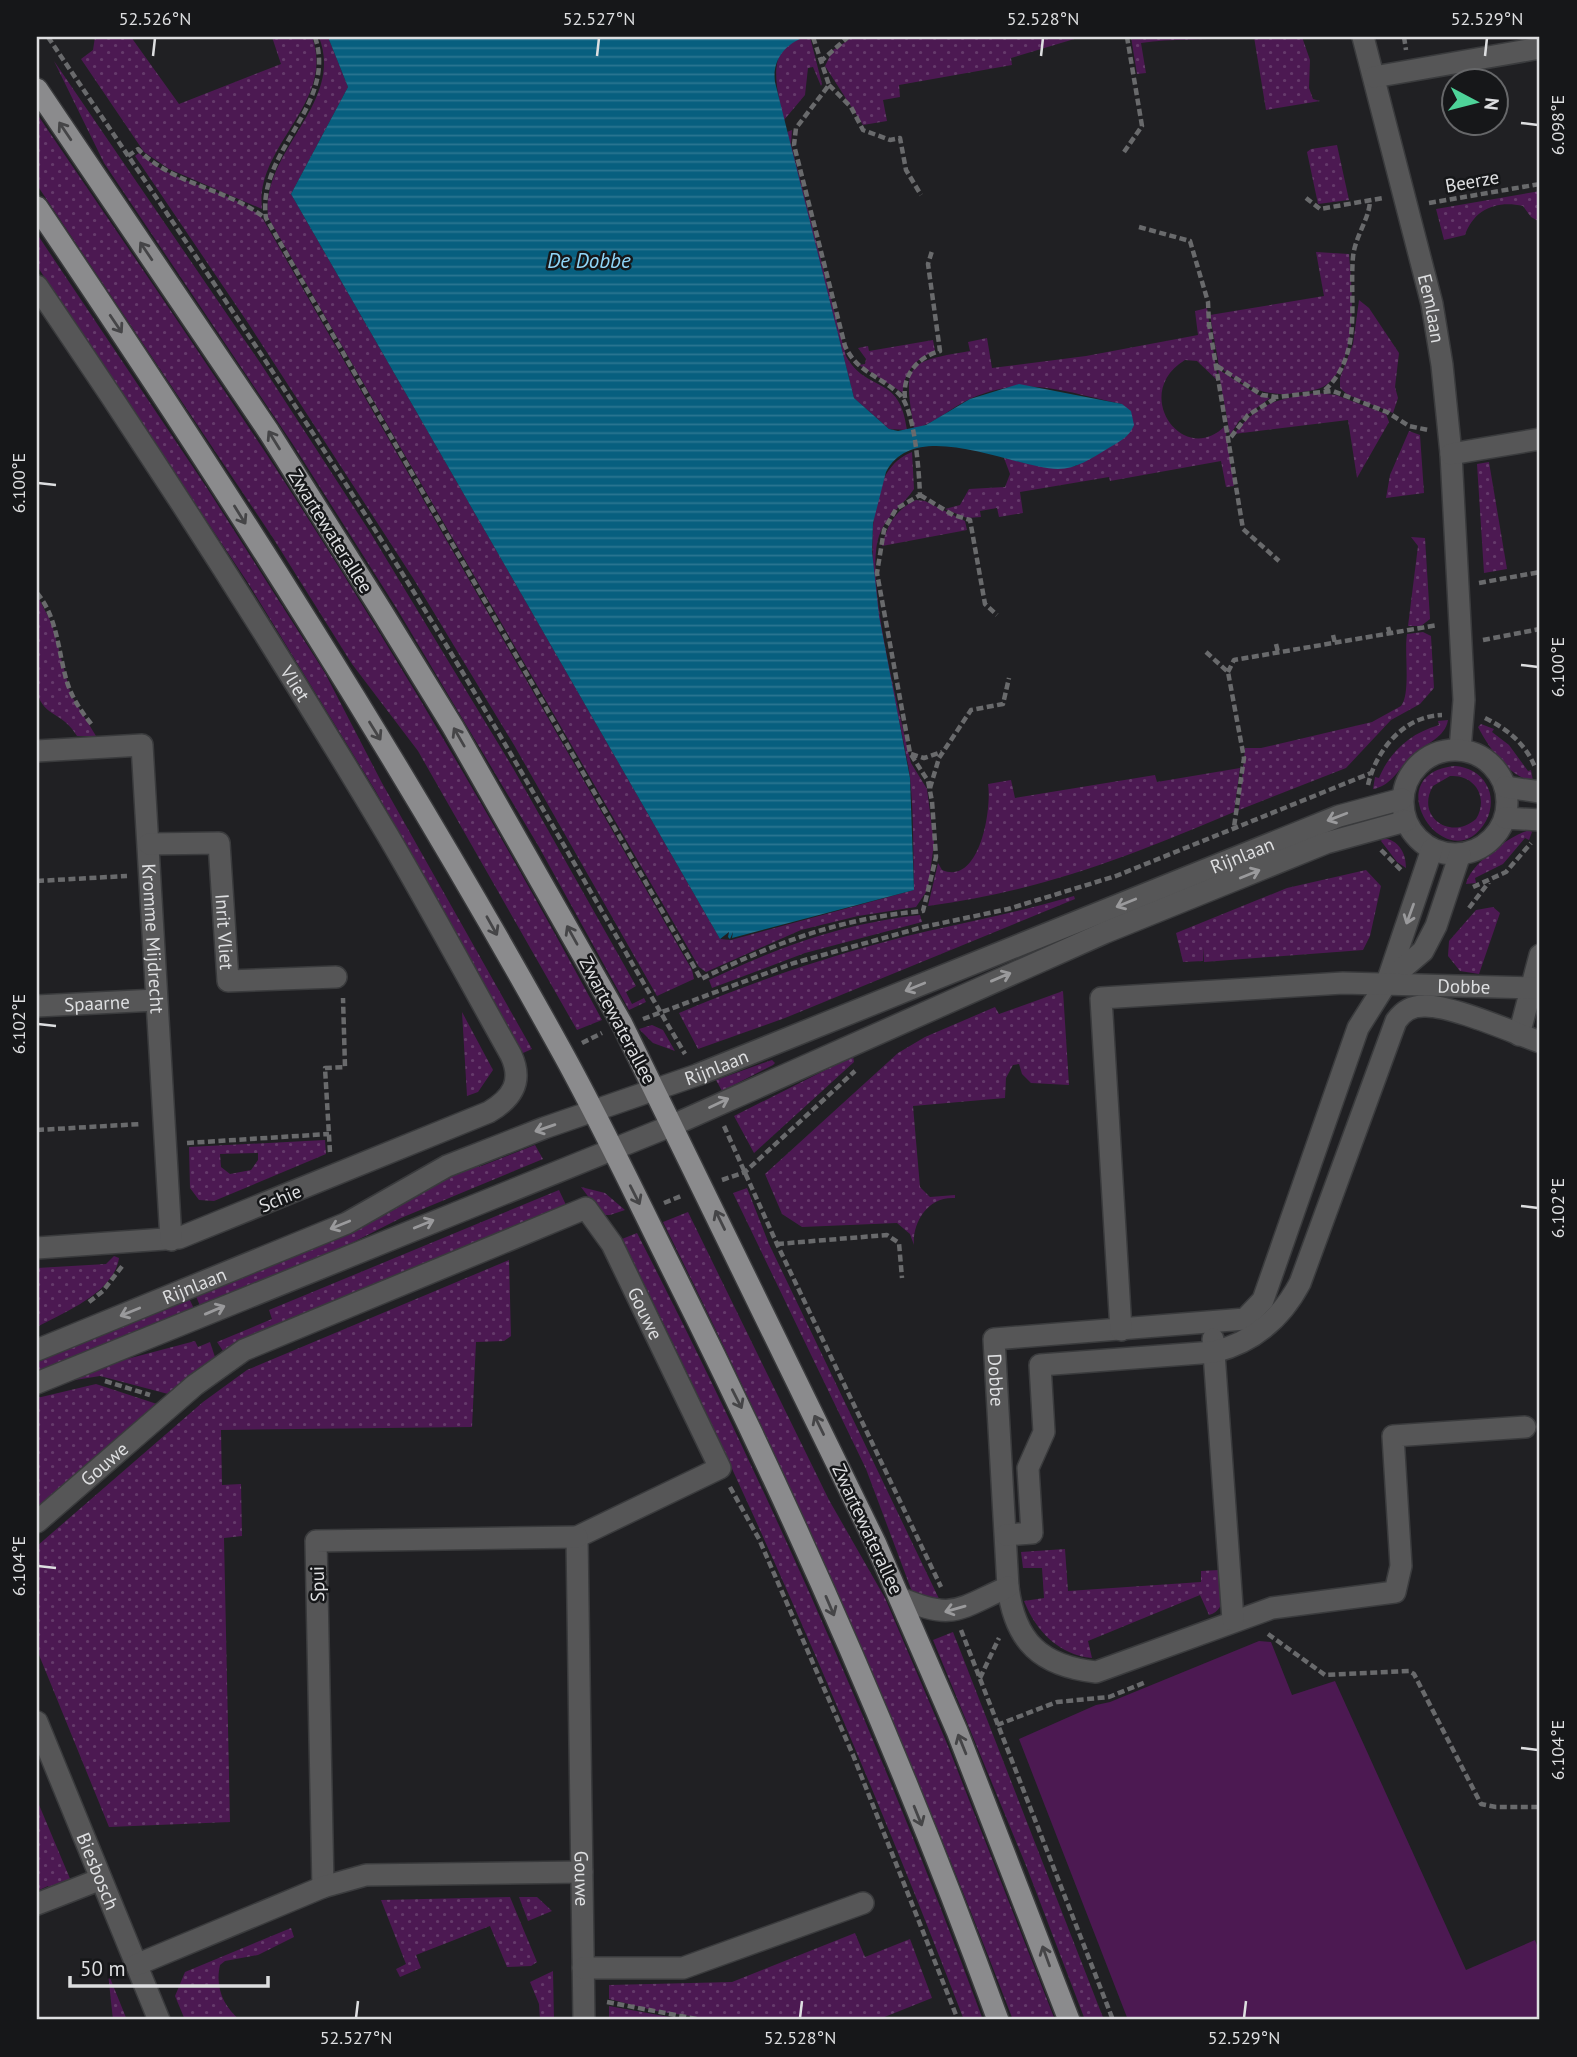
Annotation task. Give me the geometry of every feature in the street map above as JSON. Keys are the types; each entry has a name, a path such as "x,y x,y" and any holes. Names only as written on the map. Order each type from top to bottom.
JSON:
{"main road":[{"name":"Zwartewaterallee","path":"37,89 269,432 373,598 453,727 622,1024 704,1187 900,1598 957,1731 1069,2020"},
{"path":"37,207 165,396 379,737 490,922 562,1052 758,1442 887,1740 998,2020"}],"street":[{"name":"Eemlaan","path":"1363,37 1432,304 1450,444 1464,713 1460,750"},
{"path":"1374,78 1540,48 1538,37"},
{"name":"Vliet","path":"37,286 220,562 389,837 512,1055 518,1078 510,1096"},
{"path":"1450,444 1540,439"},
{"name":"Kromme Mijdrecht","path":"37,751 142,745 171,1240"},
{"path":"1460,750 1488,761 1505,787 1505,818 1488,843 1460,854 1432,849 1416,838 1406,821 1402,799 1407,781 1424,759 1441,751 1460,750"},
{"path":"1505,787 1540,792"},
{"name":"Rijnlaan","path":"37,1350 347,1223 447,1166 656,1090 1366,807 1402,799"},
{"path":"1505,818 1540,820"},
{"name":"Rijnlaan","path":"37,1383 673,1125 1104,933 1326,843 1406,821"},
{"name":"Inrit Vliet","path":"149,844 219,843 228,981 336,977"},
{"name":"Dobbe","path":"1245,1319 1263,1300 1358,1028 1387,982 1432,849"},
{"name":"Dobbe","path":"1387,982 1423,951 1450,889 1460,854"},
{"path":"1519,1035 1535,987 1540,955"},
{"path":"1121,1330 1101,998 1387,982 1393,1004 1402,1013"},
{"name":"Dobbe","path":"1387,982 1535,987"},
{"name":"Spaarne","path":"37,1006 156,1000"},
{"path":"1006,1535 1032,1533 1028,1468 1044,1432 1040,1365 1214,1352 1250,1339 1268,1328 1291,1301 1300,1283 1396,1021 1402,1013 1424,1006 1437,1007 1540,1042"},
{"name":"Schie","path":"37,1248 171,1240 227,1221 489,1112 510,1096"},
{"name":"Gouwe","path":"37,1521 213,1370 244,1350 586,1208 612,1244 720,1468"},
{"name":"Dobbe","path":"1268,1328 1245,1319 994,1339 1010,1596 1021,1636 1040,1652 1068,1669 1096,1672 1122,1665 1233,1620 1272,1608 1395,1592 1401,1566 1394,1436 1525,1427"},
{"path":"1212,1323 1233,1620"},
{"path":"577,1537 720,1468"},
{"name":"Gouwe","path":"577,1537 583,2020"},
{"name":"Spui","path":"323,1887 316,1541 577,1537"},
{"path":"900,1598 938,1613 1010,1596"},
{"name":"Biesbosch","path":"37,1722 159,2020"},
{"path":"136,1965 323,1887 366,1875 582,1872"},
{"path":"37,1904 100,1878"},
{"path":"583,1968 683,1968 863,1903"}],"path":[{"path":"316,37 321,65 317,86 268,178 263,202 266,218 701,979 785,940 858,920 923,911 936,857 930,789 943,751 971,710 1003,704 1009,678"},
{"path":"813,37 829,85 851,107 863,130 890,140 900,138 906,170 921,195"},
{"path":"820,62 848,37"},
{"path":"1124,152 1142,127 1127,37"},
{"path":"829,85 796,128 794,145 845,346 861,370 889,386 905,401"},
{"path":"128,156 138,149 167,171 252,207 266,218"},
{"name":"Beerze","path":"1306,198 1320,209 1370,201 1406,201 1540,184"},
{"path":"1325,390 1340,371 1349,347 1355,303 1353,258 1359,232 1369,212 1370,201"},
{"path":"1139,227 1190,241 1208,302 1243,529 1279,561"},
{"path":"920,495 904,386 910,372 928,355 940,351 928,264 932,251"},
{"path":"1216,365 1256,392 1276,397 1325,390 1387,412 1450,444"},
{"path":"1230,440 1236,427 1248,415 1276,397"},
{"path":"920,495 897,509 884,530 877,573 910,753 930,789"},
{"path":"920,495 953,515 970,520 985,604 997,615"},
{"path":"1458,586 1540,572"},
{"path":"37,593 52,620 72,694 97,731 104,747"},
{"path":"1234,827 1244,758 1228,672 1234,660 1460,621"},
{"path":"1388,627 1390,634"},
{"path":"1461,644 1540,629"},
{"path":"1333,635 1335,643"},
{"path":"1276,643 1278,652"},
{"path":"1206,652 1228,672"},
{"path":"1366,807 1371,773 1384,747 1406,727 1433,715 1464,713 1483,717 1503,727 1520,742 1532,761 1540,766"},
{"path":"910,753 924,758 943,751"},
{"name":"Rijnlaan","path":"562,1052 622,1024 806,959 1082,887 1371,773"},
{"path":"1450,889 1476,886 1506,872 1531,844 1540,820"},
{"path":"1371,830 1388,859 1421,883"},
{"path":"37,881 151,874"},
{"path":"331,1176 325,1068 345,1067 343,999 336,977"},
{"path":"643,1211 745,1172 863,1063"},
{"path":"37,1130 329,1134"},
{"path":"777,1244 887,1235 899,1242 902,1278"},
{"path":"84,1305 118,1274 127,1243"},
{"path":"94,1380 175,1403"},
{"path":"720,1468 759,1539 842,1729 958,2020"},
{"path":"980,1679 1010,1596"},
{"path":"1257,1635 1268,1634 1325,1675 1409,1671 1481,1804 1496,1807 1540,1807"},
{"path":"998,1725 1057,1702 1109,1697 1156,1677"},
{"path":"583,1995 627,2008 702,2020"}],"shaded area":[{"path":"95,37 131,37 179,104 281,64 272,37 312,37 316,61 313,83 305,104 270,164 263,186 262,209 169,169 144,152 81,59 93,50"},
{"path":"319,37 328,37 348,87 291,194 720,939 731,940 914,890 910,778 885,654 877,602 873,551 875,507 888,472 912,452 914,489 890,516 879,536 876,583 892,680 911,763 927,789 934,843 928,889 916,907 858,916 801,930 706,972 699,967 268,217 269,193 277,170 321,84 324,61"},
{"path":"810,37 822,84 821,86 813,67 808,68 805,95 784,120 776,82 779,58 785,48 795,41"},
{"path":"853,37 1081,37 1011,58 1012,65 899,85 900,97 883,100 887,121 863,125 825,66 833,50"},
{"path":"1131,37 1237,37 1141,43 1146,73 1137,74"},
{"path":"1254,37 1302,37 1310,60 1309,88 1313,99 1320,101 1266,110"},
{"path":"54,61 261,364 370,532 513,768 636,986 626,992 632,1004 644,998 646,1002 629,1010 539,847 397,609 292,443 104,163"},
{"path":"37,114 315,529 483,807 602,1020 577,1030 418,751 352,664 273,538 37,185"},
{"path":"792,130 791,144 846,356 863,376 882,386 897,400 907,430 889,429 854,398 787,132"},
{"path":"1337,145 1349,200 1318,204 1307,152"},
{"path":"139,153 169,173 237,201 263,219 692,970 694,979 657,996 514,745 413,578 248,323 135,156"},
{"path":"1540,191 1540,222 1531,217 1523,206 1504,204 1480,213 1465,235 1444,240 1436,209"},
{"path":"37,234 207,488 325,673 382,783 532,1049 523,1053 375,790 248,583 37,266"},
{"path":"1316,252 1349,254 1351,326 1343,362 1335,376 1323,387 1313,390 1275,394 1246,385 1219,366 1210,315 1324,296"},
{"path":"1359,300 1369,308 1399,353 1395,387 1398,398 1393,413 1348,395 1340,388 1340,378 1353,344"},
{"path":"1207,308 1218,381 1197,361 1185,360 1169,374 1162,390 1162,406 1169,421 1179,432 1193,438 1209,437 1225,426 1234,486 1226,487 1221,461 1110,481 1109,477 1020,492 1023,513 999,517 997,508 980,511 981,517 967,518 945,509 960,505 969,489 1005,487 1010,474 1004,458 1048,468 1076,466 1122,404 1047,388 1011,387 972,398 914,429 910,378 921,363 970,351 968,342 987,338 992,368 1086,356 1198,335 1195,311"},
{"path":"933,340 935,351 912,367 905,379 903,393 859,365 865,364 866,359 858,348 868,346 869,351"},
{"path":"1218,369 1258,395 1270,398 1239,421 1230,435"},
{"path":"1316,393 1336,395 1386,414 1389,422 1357,478 1348,420 1234,434 1252,415 1270,404"},
{"path":"1409,431 1420,435 1424,493 1386,498 1390,475"},
{"path":"1489,462 1507,569 1484,573 1477,464"},
{"path":"916,500 925,501 965,521 967,530 882,546 893,518"},
{"path":"1411,537 1425,538 1430,619 1421,626 1408,626 1418,546"},
{"path":"37,595 52,624 71,695 96,736 77,736 66,722 49,711 40,701 37,693"},
{"path":"1423,632 1431,636 1434,688 1420,704 1391,720 1346,768 1239,810 1245,748 1261,748 1372,722 1401,706 1407,683 1407,634"},
{"path":"1448,720 1439,736 1414,754 1391,780 1373,789 1375,777 1379,778 1395,751 1419,733 1439,725 1438,721"},
{"path":"1481,724 1494,729 1492,732 1509,745 1528,771 1531,770 1533,781 1508,768 1488,744 1478,727"},
{"path":"1460,767 1477,774 1486,784 1491,798 1490,812 1486,821 1471,837 1454,841 1438,834 1426,820 1419,804 1420,787 1431,773","holes":["1450,776 1459,776 1473,783 1477,789 1480,811 1476,819 1466,825 1447,826 1432,816 1429,797 1433,786"]},
{"path":"1240,768 1234,812 1085,870 1009,891 928,906 938,863 942,870 955,872 966,867 981,842 988,810 988,784 1011,780 1015,798 1155,775 1157,782"},
{"path":"1530,830 1532,832 1529,840 1525,838 1503,864 1475,878 1476,883 1466,884 1475,868 1492,851"},
{"path":"1383,838 1397,844 1405,857 1406,868 1397,862 1381,841"},
{"path":"1366,870 1381,886 1370,936 1363,950 1204,962 1203,947 1203,961 1183,962 1176,933 1287,888"},
{"path":"1074,896 1075,899 785,1018 698,1049 679,1013 771,977 833,957"},
{"path":"1493,907 1500,913 1479,974 1460,971 1448,956 1449,941 1476,910"},
{"path":"920,915 922,922 805,953 712,988 709,980 812,938 864,924"},
{"path":"1063,991 1069,1085 1031,1083 1022,1074 1019,1064 1013,1065 1006,1078 1005,1098 913,1106 920,1187 930,1197 955,1195 955,1198 929,1206 923,1213 916,1229 914,1245 910,1234 897,1223 802,1227 782,1214 765,1174 898,1053 925,1037 995,1007 999,1014"},
{"path":"462,1012 493,1070 478,1092 467,1096"},
{"path":"652,1025 663,1030 675,1051 653,1043 639,1029"},
{"path":"853,1056 854,1062 754,1153 734,1116"},
{"path":"772,1060 775,1063 773,1065 722,1091 716,1080"},
{"path":"325,1140 326,1154 214,1201 199,1200 190,1188 189,1147","holes":["258,1153 258,1160 251,1170 230,1174 221,1167 220,1154"]},
{"path":"535,1145 543,1159 401,1218 326,1256 201,1308 195,1294 477,1162 479,1167"},
{"path":"581,1187 605,1193 625,1210 602,1215"},
{"path":"747,1188 769,1244 942,1605 914,1594 911,1589 866,1469 733,1193"},
{"path":"559,1190 566,1205 223,1351 217,1342 272,1319 269,1310"},
{"path":"688,1212 829,1500 885,1598 948,1746 1055,2020 1013,2020 933,1817 848,1617 758,1419 663,1222"},
{"path":"637,1233 732,1426 822,1621 906,1819 983,2020 964,2020 802,1625 715,1431 622,1239"},
{"path":"114,1256 119,1258 115,1270 98,1291 37,1327 37,1268 106,1264"},
{"path":"509,1260 511,1336 504,1341 476,1342 472,1427 221,1430 222,1485 241,1484 242,1536 224,1538 230,1822 109,1827 37,1650 37,1546 203,1402 247,1370"},
{"path":"188,1296 195,1311 37,1376 37,1358"},
{"path":"195,1341 198,1347 210,1342 215,1357 168,1394 100,1376 69,1381 108,1364"},
{"path":"96,1384 157,1404 37,1510 37,1398"},
{"path":"1065,1549 1068,1591 1201,1582 1201,1571 1219,1570 1221,1603 1215,1612 1209,1615 1200,1595 1088,1641 1092,1658 1080,1656 1050,1640 1035,1622 1024,1601 1044,1598 1042,1568 1023,1568 1021,1552"},
{"path":"953,1632 1104,2020 1085,2020 1027,1868 933,1640"},
{"path":"1259,1641 1271,1642 1292,1695 1335,1681 1466,1970 1535,1940 1540,1953 1540,2020 1128,2020 1019,1739 1096,1705 1110,1702"},
{"path":"37,1800 71,1881 50,1890 48,1886 37,1891"},
{"path":"510,1897 537,1962 531,1966 507,1967 490,1926 416,1955 421,1968 400,1977 396,1969 406,1964 381,1900"},
{"path":"519,1897 537,1897 552,1911 528,1921"},
{"path":"291,1928 294,1937 258,1955 225,1961 220,1965 222,1996 229,2009 240,2020 185,2020 175,1996 185,1972"},
{"path":"855,1933 865,1957 910,1939 932,1998 877,2020 717,2020 656,2011 609,1999 609,1985 732,1982"},
{"path":"553,1971 554,2020 540,2020 539,2004 530,1982"},
{"path":"108,1973 127,2020 113,2020"},
{"path":"609,2006 686,2020 609,2020"}],"water":[{"name":"De Dobbe","path":"328,37 805,37 791,44 781,54 776,67 775,82 854,398 889,429 898,431 926,425 970,399 1019,384 1122,404 1131,411 1134,425 1126,436 1090,459 1071,467 1039,467 966,449 941,446 919,448 900,456 886,472 873,523 872,551 879,616 910,778 914,890 732,938 733,932 730,939 729,932 720,939 291,194 348,87"}]}
